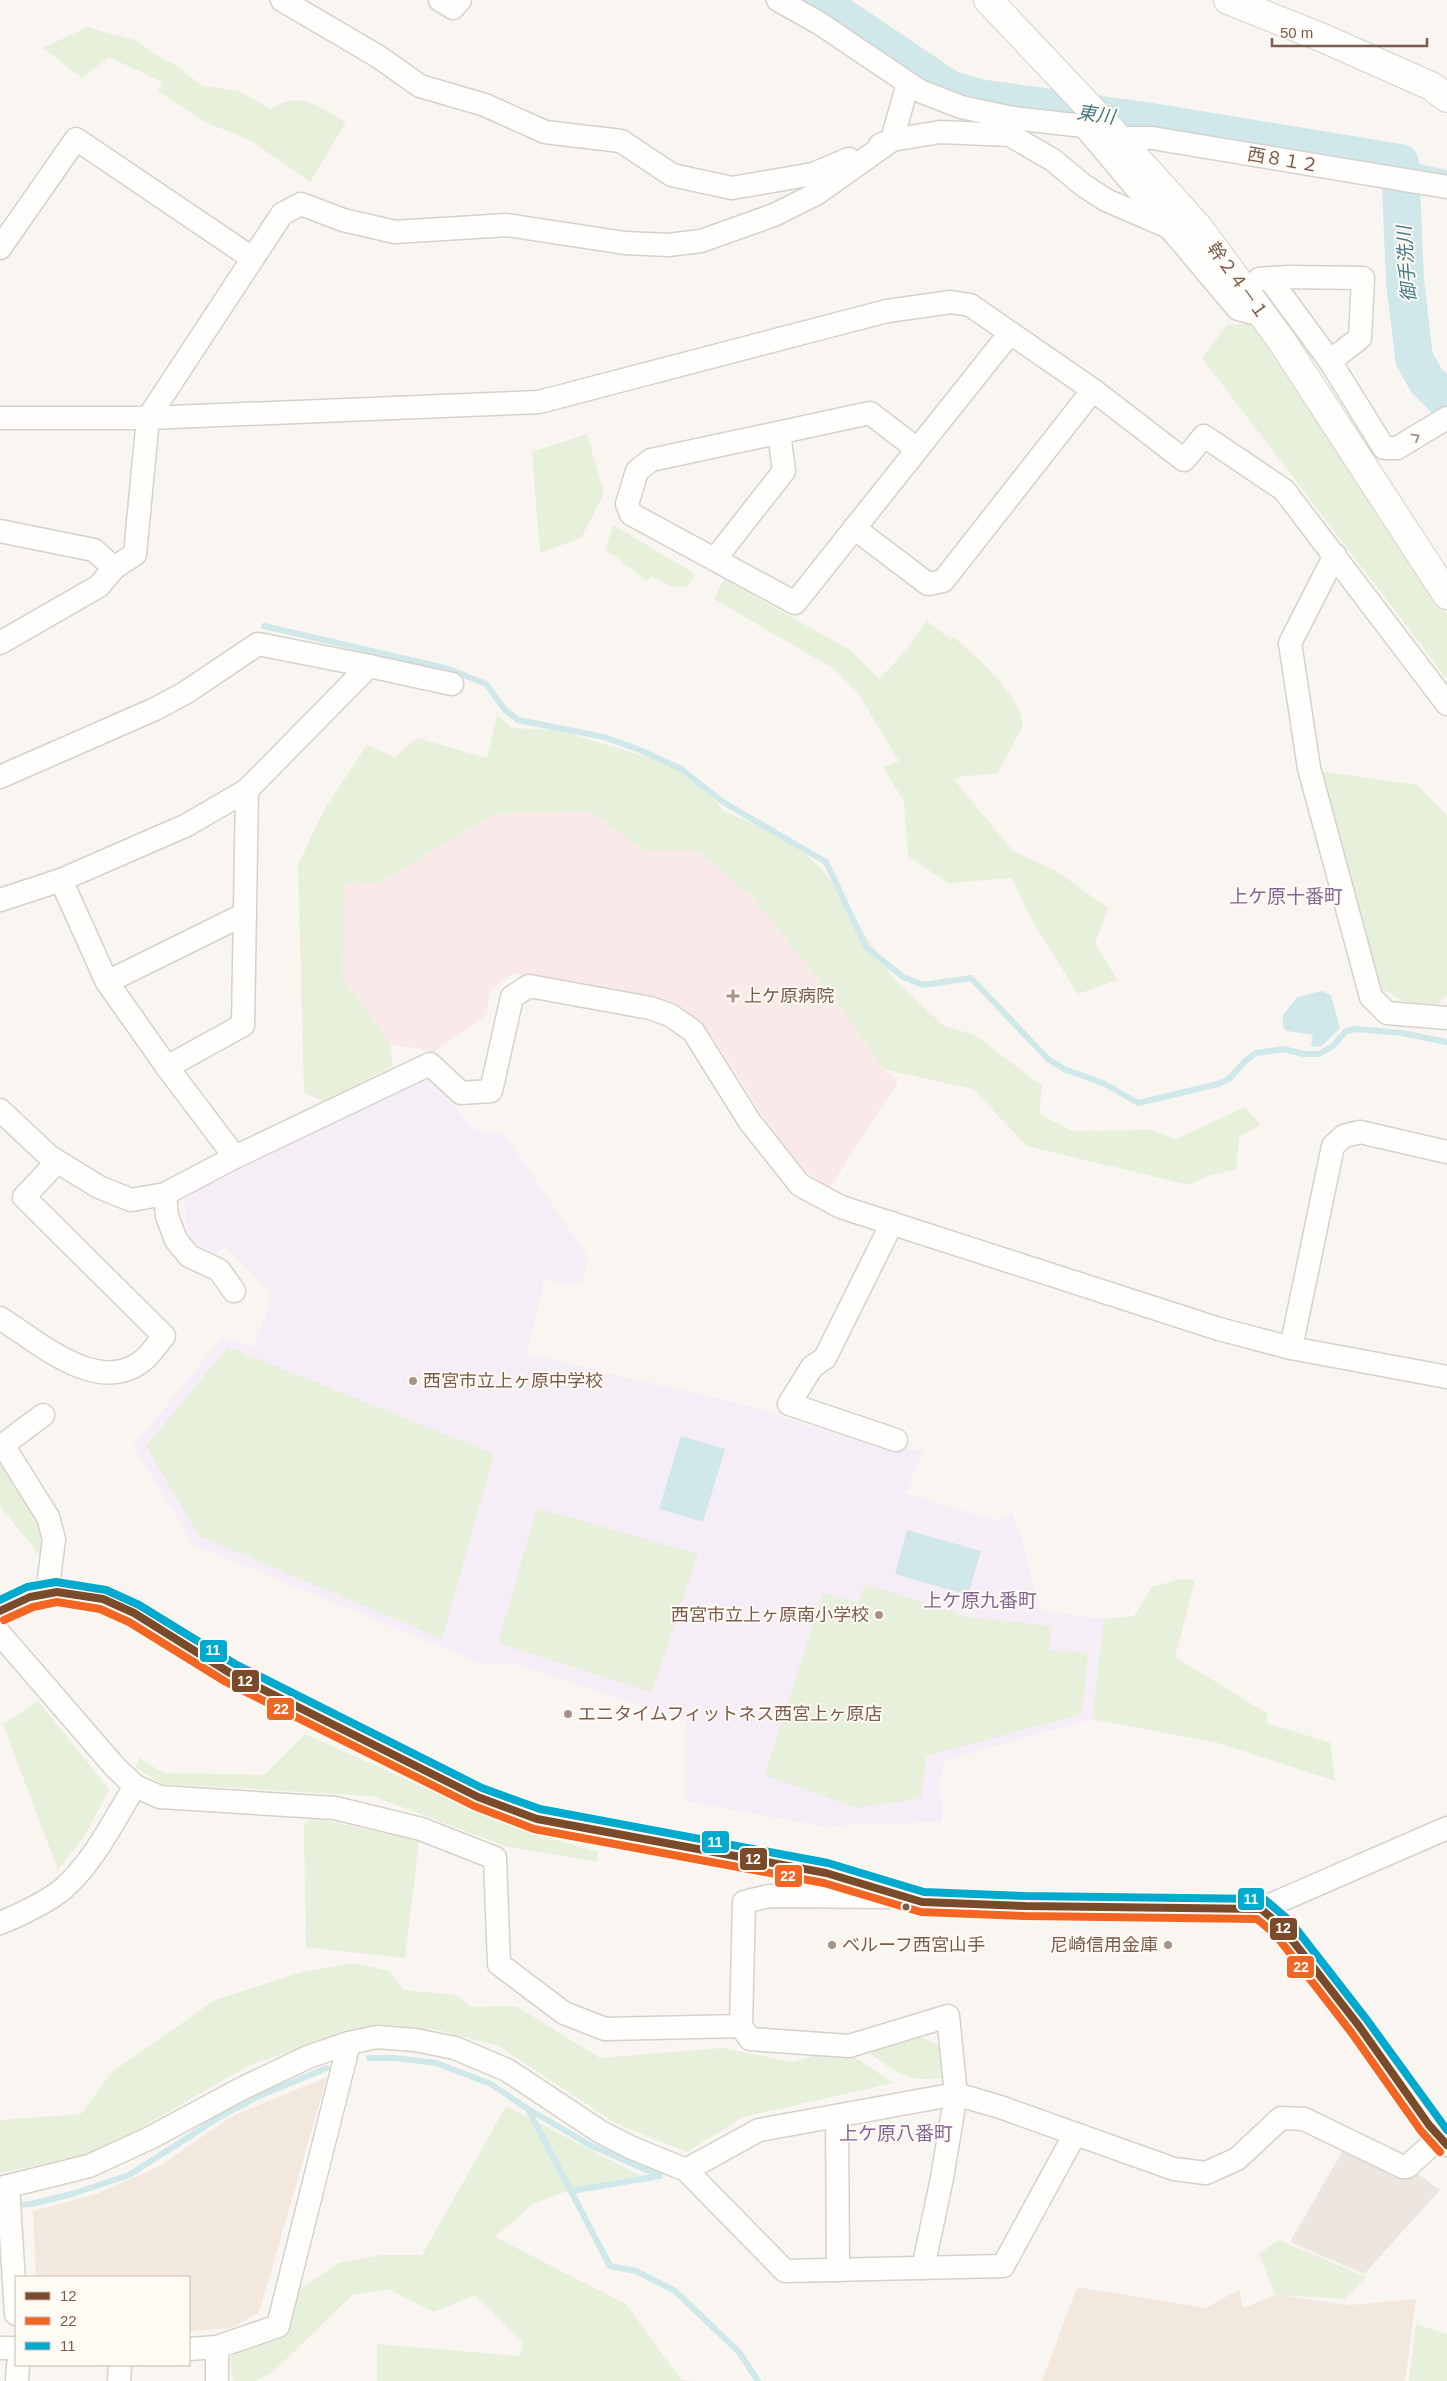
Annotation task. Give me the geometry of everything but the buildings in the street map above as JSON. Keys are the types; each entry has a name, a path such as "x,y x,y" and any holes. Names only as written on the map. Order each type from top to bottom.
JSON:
{"street":[{"path":"282,0 380,57 420,86 485,105 546,132 621,140 672,175 732,188 813,174 892,140 940,132 1012,127"},
{"path":"440,0 453,8 460,0"},
{"path":"778,0 819,23 920,91 1012,127 1106,200 1173,229"},
{"name":"幹２４－１","path":"988,0 1199,228 1264,316 1447,595"},
{"path":"1228,0 1265,6 1323,38 1431,86 1447,98"},
{"path":"0,643 99,586 114,568 135,554 148,418 282,214 301,204 343,220 395,232 507,225 625,243 668,245 701,241 774,215 816,194 892,140 908,83"},
{"path":"1102,125 1173,229 1238,309 1264,316"},
{"name":"西８１２","path":"1012,127 1102,125 1152,138 1447,187"},
{"path":"0,248 76,139 252,258"},
{"path":"1238,280 1269,278 1363,278 1360,338 1330,361"},
{"path":"1269,278 1330,361 1384,448 1397,448 1447,418"},
{"path":"0,418 148,418 539,402 886,311 951,302 970,306 1010,332 1093,390 1184,460 1204,436 1284,490 1336,555 1447,704"},
{"path":"917,449 870,414 651,460 637,471 627,504 631,514 796,602 1010,332"},
{"path":"854,528 928,584 943,581 1093,390"},
{"path":"715,559 784,471 779,433"},
{"path":"0,531 94,550 114,568"},
{"path":"1336,555 1290,643 1309,768 1371,997 1387,1013 1447,1018"},
{"path":"0,777 155,709 185,693 258,644 452,684"},
{"path":"0,900 61,880 187,825 247,790 369,666"},
{"path":"167,1067 243,1025 247,790"},
{"path":"61,880 107,982 167,1067 235,1157"},
{"path":"107,982 245,914"},
{"path":"0,1110 56,1162 99,1187 131,1200 166,1194 235,1157 430,1064 461,1093 491,1091 512,998 529,986 650,1008 670,1015 693,1031 750,1122 800,1185 841,1207 1219,1329 1291,1348 1447,1377"},
{"path":"1291,1348 1334,1146 1344,1136 1360,1132 1447,1152"},
{"path":"0,1318 78,1368 103,1374 122,1372 142,1362 164,1336 24,1197 56,1162"},
{"path":"166,1194 167,1216 176,1240 189,1256 220,1270 234,1291"},
{"path":"892,1223 825,1358 812,1367 789,1404 896,1440"},
{"path":"43,1415 3,1445 48,1517 54,1539 47,1594"},
{"path":"0,1611 30,1597 57,1592 103,1599 134,1613 230,1673 503,1808 537,1820 826,1873 922,1902 1025,1906 1261,1909 1447,1828"},
{"path":"0,1634 115,1767 135,1786 160,1797 335,1808 421,1829 494,1858 499,1964 564,2013 605,2029 741,2026"},
{"path":"0,1923 15,1917 64,1888 89,1860 135,1786"},
{"path":"906,1897 769,1896 744,1902 741,2026 750,2039 849,2046 948,2016 956,2094 942,2178 923,2268"},
{"path":"686,2170 759,2130 956,2094 1174,2169 1206,2172 1237,2158 1281,2118 1304,2119 1403,2167 1407,2167 1443,2142 1359,2026 1288,1935 1273,1918 1261,1909"},
{"path":"15,2303 4,2187 89,2166 150,2138 241,2089 308,2057 350,2043 378,2037 415,2040 455,2048 507,2070 599,2131 686,2170 785,2271 1003,2266 1075,2134"},
{"path":"190,2349 217,2347 278,2326 350,2043"},
{"path":"837,2116 838,2270"},
{"path":"217,2347 217,2381"},
{"path":"0,2348 15,2348"},
{"path":"17,2381 18,2366"},
{"path":"119,2381 120,2366"}],"shaded area":[{"name":"上ケ原病院","path":"590,812 644,850 697,850 753,898 841,1008 883,1069 898,1082 829,1189 789,1157 706,1027 668,1002 513,973 490,990 487,1015 434,1052 391,1044 342,978 345,882 379,883 496,813"},
{"name":"西宮市立上ヶ原中学校","path":"419,1078 431,1081 475,1131 503,1133 588,1257 583,1284 544,1280 527,1354 753,1407 837,1435 923,1451 905,1493 994,1520 1013,1513 1042,1611 1104,1619 1092,1719 946,1760 940,1779 942,1822 821,1826 685,1801 685,1721 520,1665 481,1663 194,1545 133,1446 222,1338 252,1347 267,1315 270,1292 226,1247 212,1256 188,1236 184,1198"},
{"path":"327,2077 259,2313 231,2328 190,2331 190,2276 36,2276 33,2211 96,2194 160,2166 232,2116"},
{"path":"1345,2147 1414,2171 1440,2190 1364,2274 1290,2242"},
{"path":"1077,2287 1205,2308 1239,2290 1243,2308 1275,2295 1350,2305 1416,2299 1405,2381 1042,2381"}],"green space":[{"path":"87,27 138,41 155,55 175,65 203,86 239,91 270,109 291,100 309,102 346,122 310,182 250,140 205,122 158,91 162,82 109,57 82,78 43,48"},
{"path":"1253,323 1447,614 1447,679 1202,358 1227,325"},
{"path":"587,434 604,493 581,538 540,553 532,452"},
{"path":"613,525 695,574 687,587 671,586 651,576 648,581 605,551"},
{"path":"724,579 850,650 879,679 901,656 927,621 951,640 954,637 985,666 1016,704 1021,717 1022,728 997,774 962,776 955,781 1013,851 1056,871 1108,908 1095,943 1117,980 1078,994 1033,922 1012,878 948,883 908,856 904,801 883,767 899,761 858,693 834,669 714,599"},
{"path":"497,715 511,728 558,730 663,762 706,788 723,811 789,838 825,873 893,978 944,1026 975,1035 1042,1086 1039,1114 1073,1131 1150,1130 1176,1139 1245,1107 1261,1125 1239,1137 1236,1169 1205,1177 1189,1185 1027,1146 973,1089 883,1069 841,1008 753,898 697,850 644,850 590,812 496,813 379,883 345,882 342,978 391,1044 392,1066 325,1101 304,1093 298,865 324,810 367,745 395,757 417,738 487,758"},
{"path":"1318,771 1417,785 1447,816 1447,995 1437,1005 1403,1001 1382,989"},
{"path":"228,1347 494,1454 442,1639 199,1536 146,1446"},
{"path":"0,1457 40,1525 42,1558 0,1506"},
{"path":"537,1508 698,1554 652,1692 498,1643"},
{"path":"1181,1579 1195,1580 1175,1657 1268,1714 1267,1723 1331,1743 1335,1781 1218,1743 1092,1719 1104,1619 1134,1616 1152,1587"},
{"path":"865,1584 969,1617 1052,1626 1049,1650 1088,1653 1082,1714 926,1756 921,1798 857,1808 765,1775 823,1593 858,1603"},
{"path":"38,1701 109,1789 84,1837 58,1870 3,1724"},
{"path":"305,1734 515,1828 598,1852 597,1862 508,1847 373,1796 162,1784 136,1768 139,1758 164,1773 264,1775"},
{"path":"311,1817 419,1841 405,1958 306,1947 304,1825"},
{"path":"353,1963 390,1971 403,1990 456,1995 471,2007 516,2006 600,2058 722,2048 792,2062 823,2053 853,2056 893,2083 743,2117 687,2152 617,2124 499,2046 438,2030 376,2024 249,2065 94,2153 0,2173 0,2120 81,2114 112,2072 215,2000 302,1972"},
{"path":"915,2034 940,2046 942,2078 920,2079 904,2075 871,2054 884,2042"},
{"path":"506,2106 641,2176 575,2188 533,2204 495,2237 626,2304 681,2380 699,2381 377,2381 377,2344 520,2356 523,2343 474,2295 434,2312 388,2289 352,2295 273,2372 256,2381 233,2381 230,2358 243,2347 281,2331 301,2288 339,2263 381,2255 422,2255"},
{"path":"1279,2240 1366,2277 1345,2299 1275,2295 1259,2254"},
{"path":"1416,2324 1447,2334 1447,2381 1409,2381"}],"water":[{"path":"1322,991 1331,995 1340,1028 1321,1047 1311,1046 1313,1035 1287,1031 1283,1027 1283,1015 1297,997"},
{"path":"681,1436 725,1449 703,1522 659,1509"},
{"path":"907,1530 981,1551 968,1595 895,1574"}],"waterway":[{"name":"東川","path":"817,0 949,89 978,98 1145,121 1400,163 1405,281 1414,358 1426,380 1447,401"},
{"name":"御手洗川","path":"1400,163 1447,173"},
{"path":"264,626 449,669 486,684 505,710 518,720 604,737 640,750 681,769 723,802 826,862 866,947 903,977 923,985 971,978 1048,1059 1064,1069 1105,1084 1138,1103 1218,1084 1230,1078 1246,1060 1256,1053 1283,1049 1304,1054 1319,1054 1333,1046 1346,1031 1357,1029 1402,1033 1447,1042"},
{"path":"369,2058 395,2058 436,2063 491,2084 528,2109 610,2266 636,2271 675,2291 739,2352 758,2381"},
{"path":"13,2205 31,2204 72,2194 129,2175 223,2115 257,2097 327,2068"},
{"path":"528,2109 590,2145 660,2176"},
{"path":"571,2191 659,2176"}],"transit line":[{"name":"11","path":"0,1600 27,1587 56,1582 106,1590 139,1605 235,1664 482,1788 540,1809 828,1863 924,1892 1025,1896 1264,1899 1290,1921 1367,2020 1447,2130"},
{"name":"12","path":"0,1611 30,1597 57,1592 103,1599 134,1613 230,1673 478,1797 537,1819 826,1873 922,1902 1025,1906 1261,1909 1282,1927 1359,2026 1429,2125 1447,2145"},
{"name":"22","path":"4,1620 33,1607 57,1602 100,1609 129,1622 226,1682 474,1806 534,1829 824,1883 921,1912 1025,1916 1257,1919 1275,1934 1351,2032 1421,2131 1440,2152"}],"place":[{"name":"上ケ原病院","path":"733,996"},
{"name":"西宮市立上ヶ原中学校","path":"413,1381"},
{"name":"西宮市立上ヶ原南小学校","path":"879,1615"},
{"name":"エニタイムフィットネス西宮上ヶ原店","path":"568,1714"},
{"name":"ベルーフ西宮山手","path":"832,1945"},
{"name":"尼崎信用金庫","path":"1168,1945"}],"district":[{"name":"上ケ原十番町","path":"1286,896"},
{"name":"上ケ原九番町","path":"980,1600"},
{"name":"上ケ原八番町","path":"896,2133"}]}
